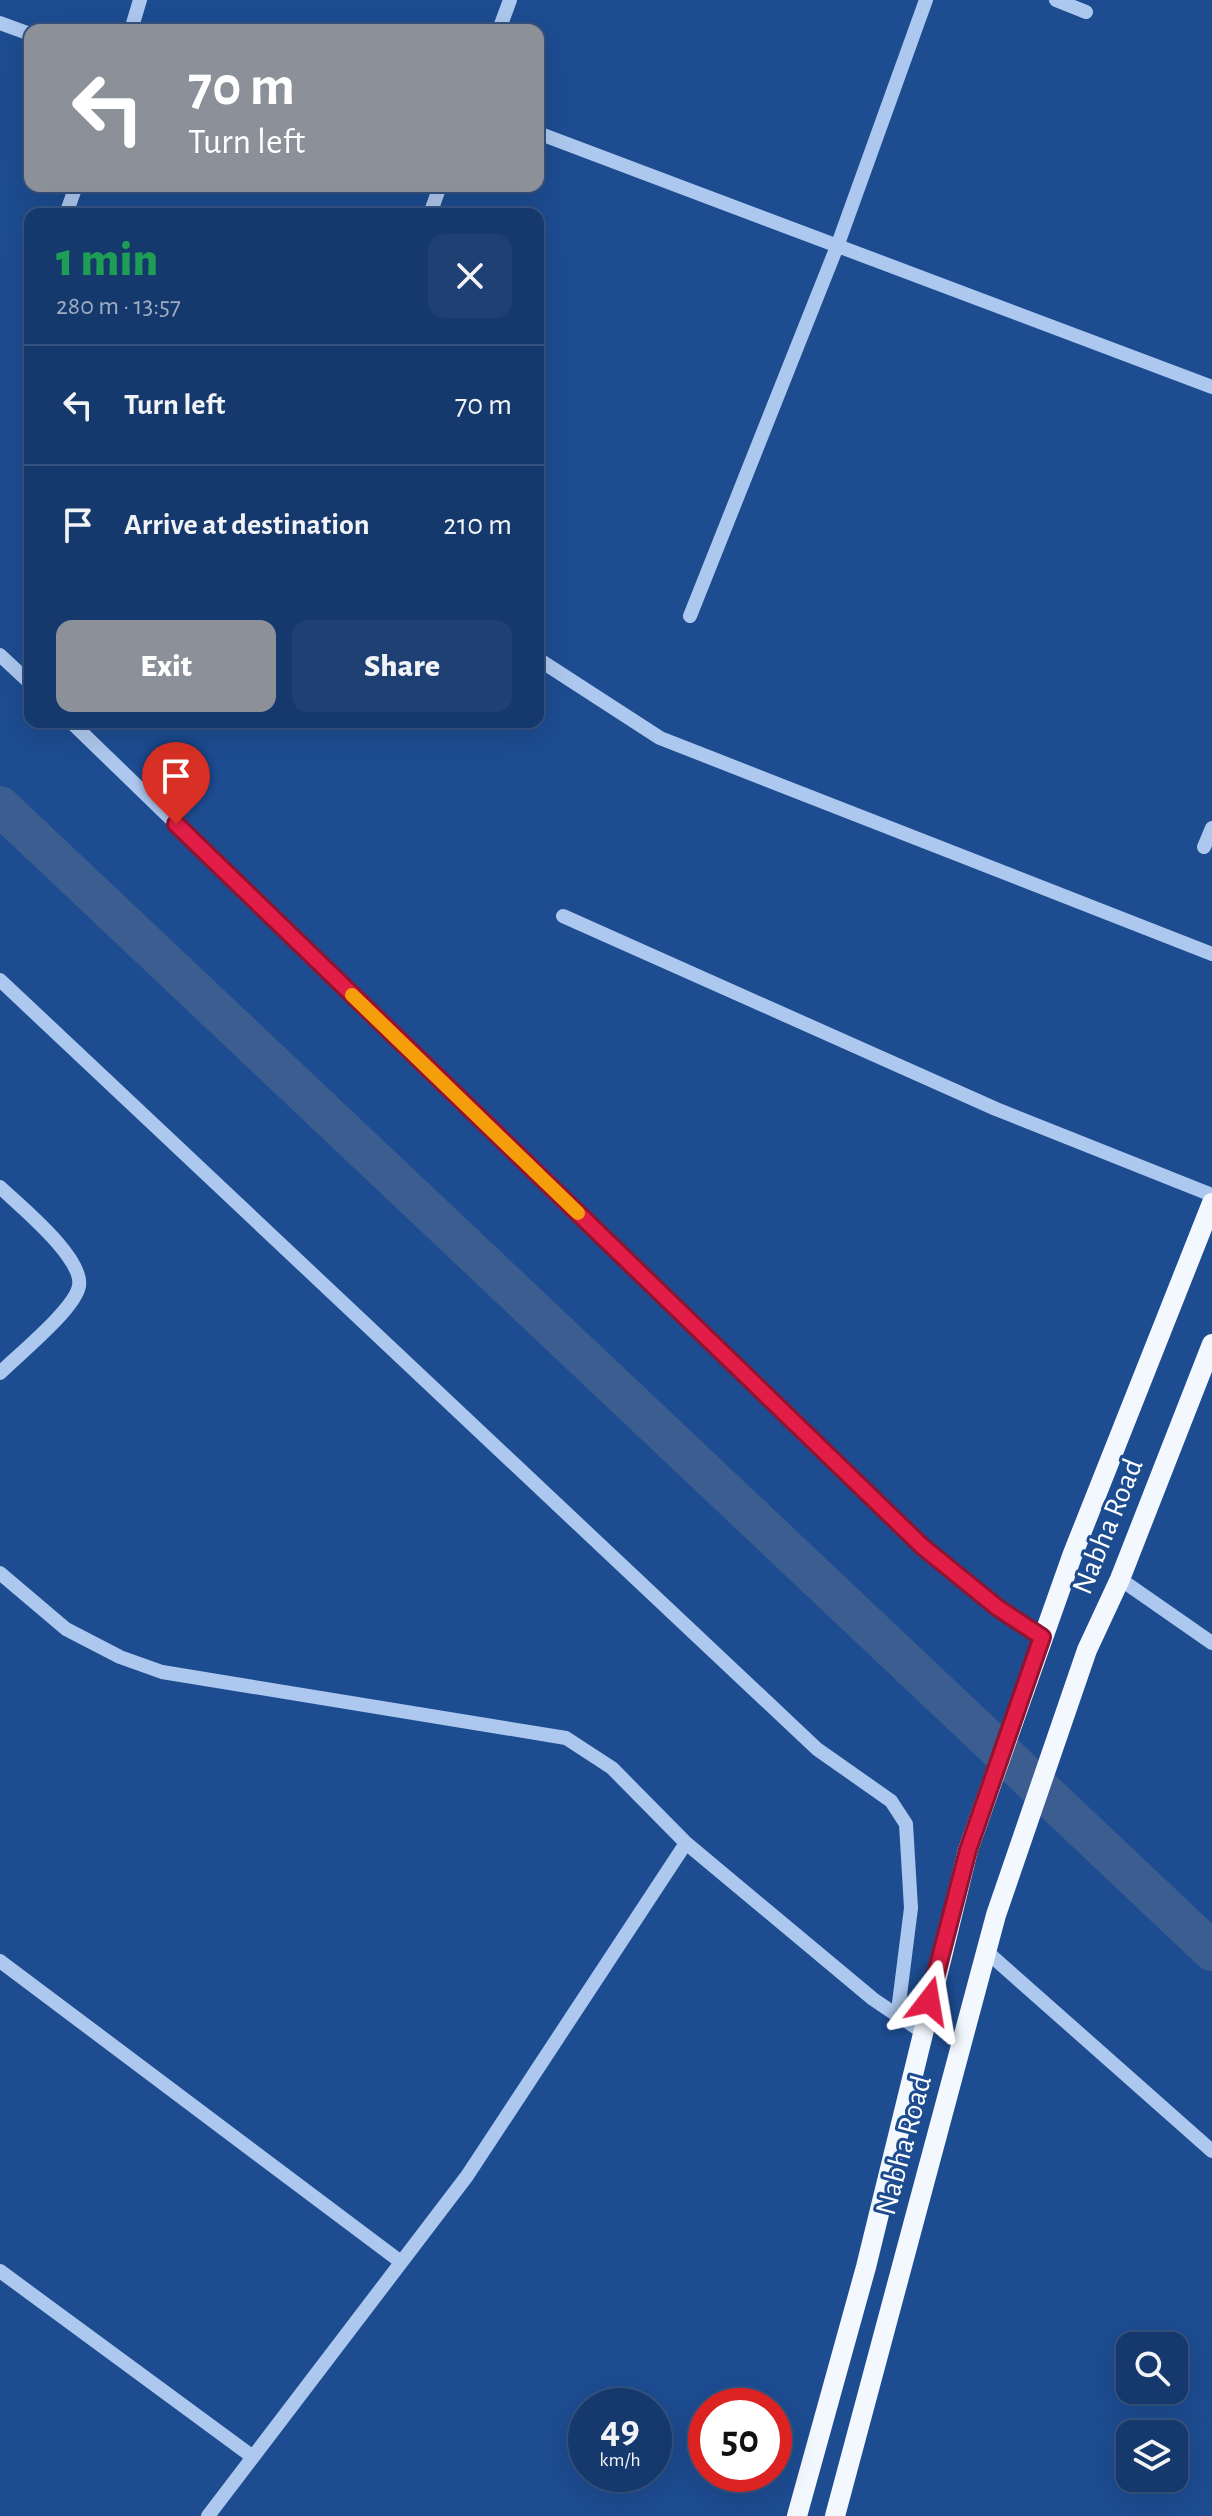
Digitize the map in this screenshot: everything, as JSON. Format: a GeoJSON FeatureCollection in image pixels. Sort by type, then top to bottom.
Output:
{"type":"FeatureCollection","features":[{"type":"Feature","properties":{"kind":"main road"},"geometry":{"type":"LineString","coordinates":[[797,2516],[866,2267],[921,2031],[968,1850],[1039,1645],[1212,1203]]}},
{"type":"Feature","properties":{"kind":"main road","name":"Nabha Road"},"geometry":{"type":"LineString","coordinates":[[835,2516],[996,1915],[1087,1650],[1120,1579],[1212,1344]]}},
{"type":"Feature","properties":{"kind":"street"},"geometry":{"type":"LineString","coordinates":[[133,24],[140,0]]}},
{"type":"Feature","properties":{"kind":"street"},"geometry":{"type":"LineString","coordinates":[[501,24],[510,0]]}},
{"type":"Feature","properties":{"kind":"street"},"geometry":{"type":"LineString","coordinates":[[690,616],[838,244],[926,0]]}},
{"type":"Feature","properties":{"kind":"street"},"geometry":{"type":"LineString","coordinates":[[1056,0],[1086,12]]}},
{"type":"Feature","properties":{"kind":"street"},"geometry":{"type":"LineString","coordinates":[[0,23],[24,32]]}},
{"type":"Feature","properties":{"kind":"street"},"geometry":{"type":"LineString","coordinates":[[544,135],[1212,387]]}},
{"type":"Feature","properties":{"kind":"street"},"geometry":{"type":"LineString","coordinates":[[0,655],[24,677]]}},
{"type":"Feature","properties":{"kind":"street"},"geometry":{"type":"LineString","coordinates":[[544,663],[660,738],[1212,954]]}},
{"type":"Feature","properties":{"kind":"street"},"geometry":{"type":"LineString","coordinates":[[77,728],[923,1547],[1039,1645]]}},
{"type":"Feature","properties":{"kind":"street"},"geometry":{"type":"LineString","coordinates":[[1204,847],[1212,828]]}},
{"type":"Feature","properties":{"kind":"street"},"geometry":{"type":"LineString","coordinates":[[563,916],[996,1109],[1212,1195]]}},
{"type":"Feature","properties":{"kind":"street"},"geometry":{"type":"LineString","coordinates":[[0,980],[817,1749],[891,1801],[906,1824],[909,1881],[908,1952],[898,1995],[898,2011],[902,2018]]}},
{"type":"Feature","properties":{"kind":"street"},"geometry":{"type":"LineString","coordinates":[[0,1187],[66,1252],[77,1270],[79,1286],[71,1302],[0,1373]]}},
{"type":"Feature","properties":{"kind":"street"},"geometry":{"type":"LineString","coordinates":[[0,1573],[66,1629],[120,1657],[162,1672],[566,1738],[612,1768],[686,1843],[873,1999],[921,2031]]}},
{"type":"Feature","properties":{"kind":"street"},"geometry":{"type":"LineString","coordinates":[[1120,1579],[1212,1643]]}},
{"type":"Feature","properties":{"kind":"street"},"geometry":{"type":"LineString","coordinates":[[208,2516],[494,2137],[686,1843]]}},
{"type":"Feature","properties":{"kind":"street"},"geometry":{"type":"LineString","coordinates":[[986,1951],[1212,2151]]}},
{"type":"Feature","properties":{"kind":"street"},"geometry":{"type":"LineString","coordinates":[[0,1961],[401,2262]]}},
{"type":"Feature","properties":{"kind":"street"},"geometry":{"type":"LineString","coordinates":[[0,2271],[253,2457]]}},
{"type":"Feature","properties":{"kind":"waterway"},"geometry":{"type":"LineString","coordinates":[[0,806],[1212,1951]]}},
{"type":"Feature","properties":{"kind":"slow traffic"},"geometry":{"type":"LineString","coordinates":[[352,995],[578,1213]]}},
{"type":"Feature","properties":{"kind":"route"},"geometry":{"type":"LineString","coordinates":[[176,824],[923,1547],[998,1608],[1042,1637],[968,1850],[929,2001]]}}]}
